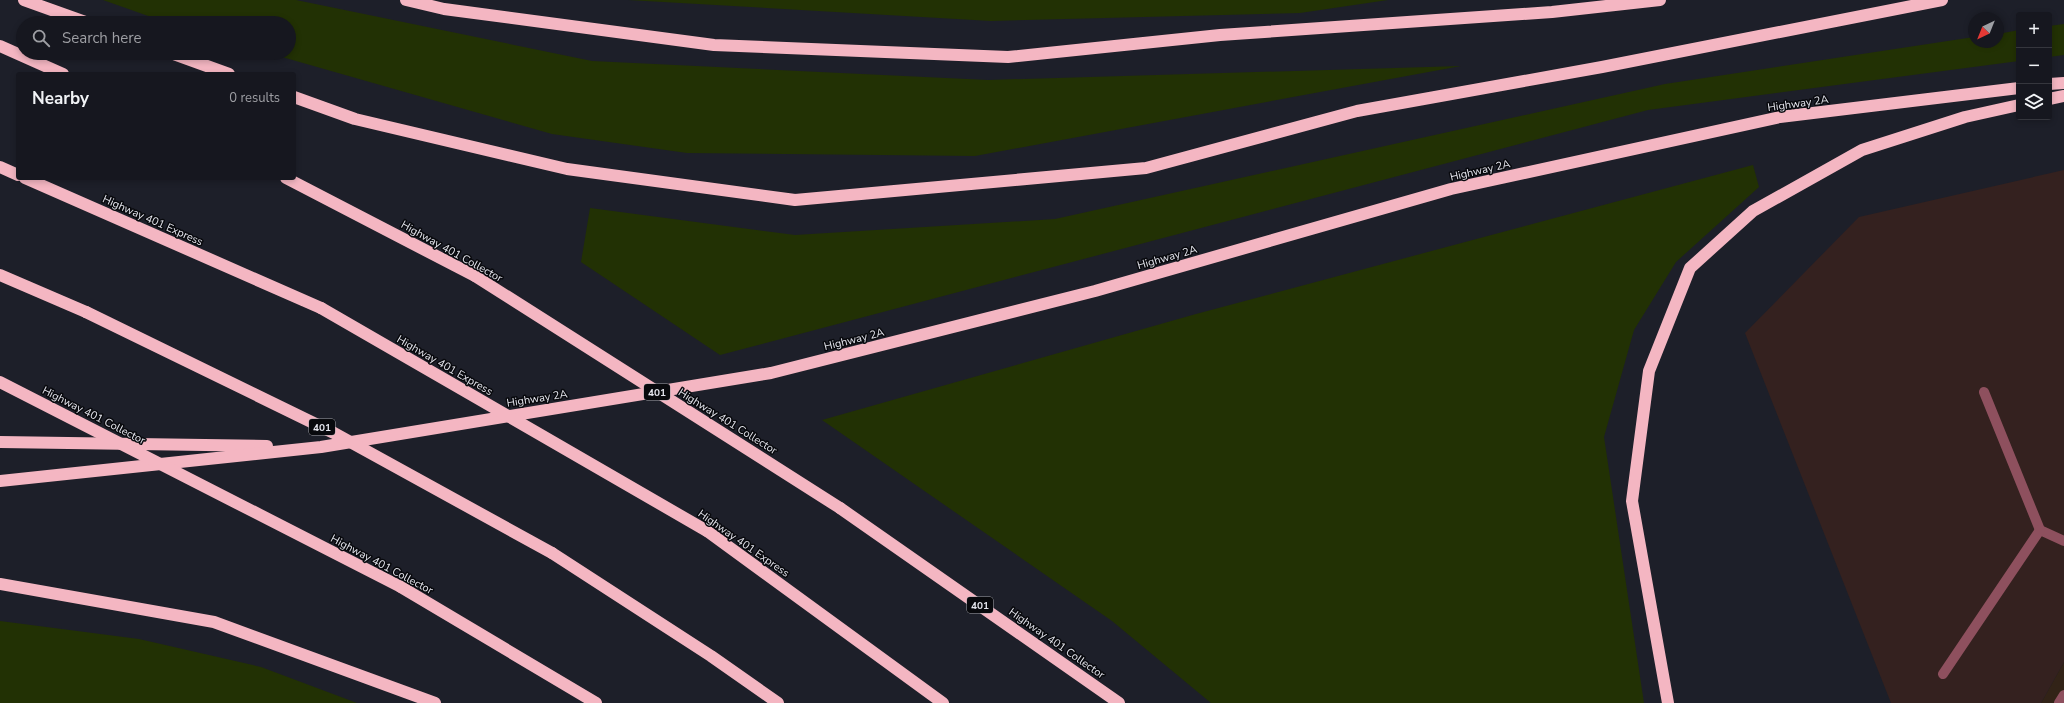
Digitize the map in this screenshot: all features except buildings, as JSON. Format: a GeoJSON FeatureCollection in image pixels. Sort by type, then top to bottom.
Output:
{"type":"FeatureCollection","features":[{"type":"Feature","properties":{"kind":"highway"},"geometry":{"type":"LineString","coordinates":[[24,0],[69,16]]}},
{"type":"Feature","properties":{"kind":"highway"},"geometry":{"type":"LineString","coordinates":[[406,0],[444,9],[714,45],[1008,57],[1220,35],[1552,12],[1660,0]]}},
{"type":"Feature","properties":{"kind":"highway"},"geometry":{"type":"LineString","coordinates":[[296,98],[355,120],[567,170],[795,200],[1146,168],[1357,111],[1602,67],[1942,0]]}},
{"type":"Feature","properties":{"kind":"highway"},"geometry":{"type":"LineString","coordinates":[[0,46],[16,53]]}},
{"type":"Feature","properties":{"kind":"highway"},"geometry":{"type":"LineString","coordinates":[[32,60],[58,72]]}},
{"type":"Feature","properties":{"kind":"highway"},"geometry":{"type":"LineString","coordinates":[[190,60],[223,72]]}},
{"type":"Feature","properties":{"kind":"highway"},"geometry":{"type":"LineString","coordinates":[[2052,84],[2064,83]]}},
{"type":"Feature","properties":{"kind":"highway","name":"Highway 2A"},"geometry":{"type":"LineString","coordinates":[[321,448],[771,373],[1095,291],[1451,189],[1780,117],[2016,88]]}},
{"type":"Feature","properties":{"kind":"highway"},"geometry":{"type":"LineString","coordinates":[[2052,98],[2064,96]]}},
{"type":"Feature","properties":{"kind":"highway"},"geometry":{"type":"LineString","coordinates":[[1668,703],[1632,501],[1649,372],[1690,268],[1753,211],[1862,150],[1965,117],[2016,106]]}},
{"type":"Feature","properties":{"kind":"highway"},"geometry":{"type":"LineString","coordinates":[[0,167],[16,174]]}},
{"type":"Feature","properties":{"kind":"highway","name":"Highway 401 Express"},"geometry":{"type":"LineString","coordinates":[[30,180],[321,308],[706,531],[943,703]]}},
{"type":"Feature","properties":{"kind":"highway","name":"Highway 401 Collector"},"geometry":{"type":"LineString","coordinates":[[290,180],[474,276],[840,508],[1119,703]]}},
{"type":"Feature","properties":{"kind":"highway","name":"401"},"geometry":{"type":"LineString","coordinates":[[0,275],[86,312],[334,433],[552,554],[711,656],[778,703]]}},
{"type":"Feature","properties":{"kind":"highway","name":"Highway 401 Collector"},"geometry":{"type":"LineString","coordinates":[[0,382],[401,587],[596,703]]}},
{"type":"Feature","properties":{"kind":"highway"},"geometry":{"type":"LineString","coordinates":[[0,442],[321,448]]}},
{"type":"Feature","properties":{"kind":"highway"},"geometry":{"type":"LineString","coordinates":[[0,481],[321,448]]}},
{"type":"Feature","properties":{"kind":"highway"},"geometry":{"type":"LineString","coordinates":[[0,584],[214,622],[435,703]]}},
{"type":"Feature","properties":{"kind":"lane"},"geometry":{"type":"LineString","coordinates":[[1984,392],[2040,530],[2064,541]]}},
{"type":"Feature","properties":{"kind":"lane"},"geometry":{"type":"LineString","coordinates":[[1943,674],[2040,530]]}},
{"type":"Feature","properties":{"kind":"lane"},"geometry":{"type":"LineString","coordinates":[[2059,703],[2064,695]]}},
{"type":"Feature","properties":{"kind":"shaded area"},"geometry":{"type":"Polygon","coordinates":[[[2064,170],[2064,662],[2041,703],[1891,703],[1745,333],[1859,217],[2064,170]]]}},
{"type":"Feature","properties":{"kind":"shaded area"},"geometry":{"type":"Polygon","coordinates":[[[2064,662],[2064,703],[2041,703],[2064,662]]]}},
{"type":"Feature","properties":{"kind":"green space"},"geometry":{"type":"Polygon","coordinates":[[[103,0],[296,0],[592,61],[988,80],[1461,66],[975,156],[687,153],[552,134],[293,60],[296,60],[296,16],[148,16],[103,0]]]}},
{"type":"Feature","properties":{"kind":"green space"},"geometry":{"type":"Polygon","coordinates":[[[628,0],[1388,0],[1300,13],[991,21],[628,0]]]}},
{"type":"Feature","properties":{"kind":"green space"},"geometry":{"type":"Polygon","coordinates":[[[2064,24],[2064,55],[2052,57],[2052,26],[2064,24]]]}},
{"type":"Feature","properties":{"kind":"green space"},"geometry":{"type":"Polygon","coordinates":[[[2016,31],[2016,61],[1648,110],[720,355],[581,262],[590,208],[795,235],[1055,219],[1665,84],[1968,38],[1968,48],[2004,48],[2004,33],[2016,31]]]}},
{"type":"Feature","properties":{"kind":"green space"},"geometry":{"type":"Polygon","coordinates":[[[1753,165],[1759,187],[1676,262],[1634,330],[1604,437],[1644,703],[1211,703],[1112,621],[822,420],[1196,314],[1753,165]]]}},
{"type":"Feature","properties":{"kind":"green space"},"geometry":{"type":"Polygon","coordinates":[[[0,621],[139,639],[261,667],[357,703],[0,703],[0,621]]]}}]}
